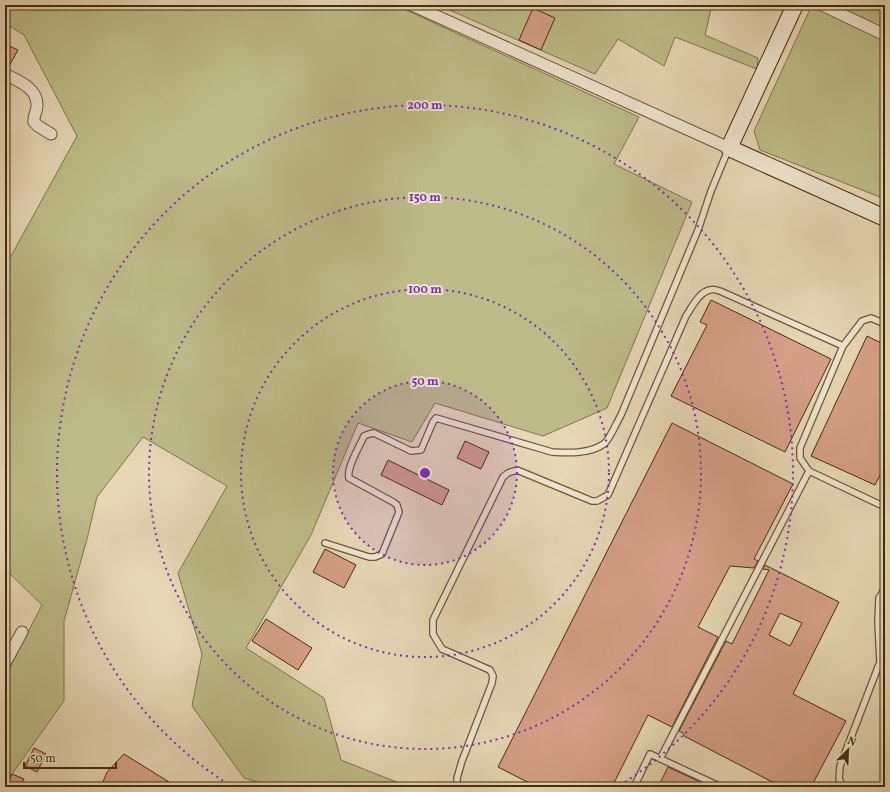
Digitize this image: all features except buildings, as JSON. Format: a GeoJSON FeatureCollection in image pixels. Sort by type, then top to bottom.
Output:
{"type":"FeatureCollection","features":[{"type":"Feature","properties":{"kind":"street"},"geometry":{"type":"LineString","coordinates":[[412,5],[885,218]]}},
{"type":"Feature","properties":{"kind":"street"},"geometry":{"type":"LineString","coordinates":[[729,148],[795,5]]}},
{"type":"Feature","properties":{"kind":"street"},"geometry":{"type":"LineString","coordinates":[[822,5],[885,35]]}},
{"type":"Feature","properties":{"kind":"street"},"geometry":{"type":"LineString","coordinates":[[5,74],[27,86],[32,91],[37,106],[34,122],[51,134]]}},
{"type":"Feature","properties":{"kind":"street"},"geometry":{"type":"LineString","coordinates":[[5,663],[22,632]]}},
{"type":"Feature","properties":{"kind":"lane"},"geometry":{"type":"LineString","coordinates":[[325,543],[369,558],[375,557],[382,554],[399,512],[397,505],[393,502],[349,478],[348,474],[350,468],[364,436],[369,434],[374,433],[411,451],[421,450],[436,418],[552,452],[568,453],[591,450],[605,442],[621,415],[698,230],[711,191],[729,148]]}},
{"type":"Feature","properties":{"kind":"lane"},"geometry":{"type":"LineString","coordinates":[[457,787],[457,778],[462,761],[492,683],[493,676],[490,670],[442,649],[433,634],[433,620],[503,477],[508,473],[517,470],[592,501],[597,501],[608,495],[686,316],[703,293],[711,290],[720,291],[844,346]]}},
{"type":"Feature","properties":{"kind":"lane"},"geometry":{"type":"LineString","coordinates":[[885,324],[871,318],[862,320],[844,346],[800,448],[800,458],[809,471],[885,507]]}},
{"type":"Feature","properties":{"kind":"lane"},"geometry":{"type":"LineString","coordinates":[[660,759],[809,471]]}},
{"type":"Feature","properties":{"kind":"lane"},"geometry":{"type":"LineString","coordinates":[[844,787],[839,779],[840,766],[880,662],[878,622],[879,598],[885,588]]}},
{"type":"Feature","properties":{"kind":"lane"},"geometry":{"type":"LineString","coordinates":[[634,787],[650,754],[721,787]]}},
{"type":"Feature","properties":{"kind":"shaded area"},"geometry":{"type":"Polygon","coordinates":[[[5,5],[395,5],[639,117],[614,164],[692,202],[607,408],[543,436],[435,403],[412,442],[358,423],[311,535],[246,648],[324,698],[341,760],[409,787],[274,787],[244,778],[192,706],[202,654],[178,573],[227,486],[143,437],[97,497],[64,621],[64,701],[5,784],[5,677],[42,605],[5,569],[5,267],[77,136],[24,35],[5,23],[5,5]]]}},
{"type":"Feature","properties":{"kind":"shaded area"},"geometry":{"type":"Polygon","coordinates":[[[438,5],[712,5],[705,35],[758,58],[757,69],[675,37],[664,66],[618,39],[595,74],[438,5]]]}},
{"type":"Feature","properties":{"kind":"shaded area"},"geometry":{"type":"Polygon","coordinates":[[[812,5],[885,5],[885,199],[760,150],[754,131],[812,5]]]}}]}
